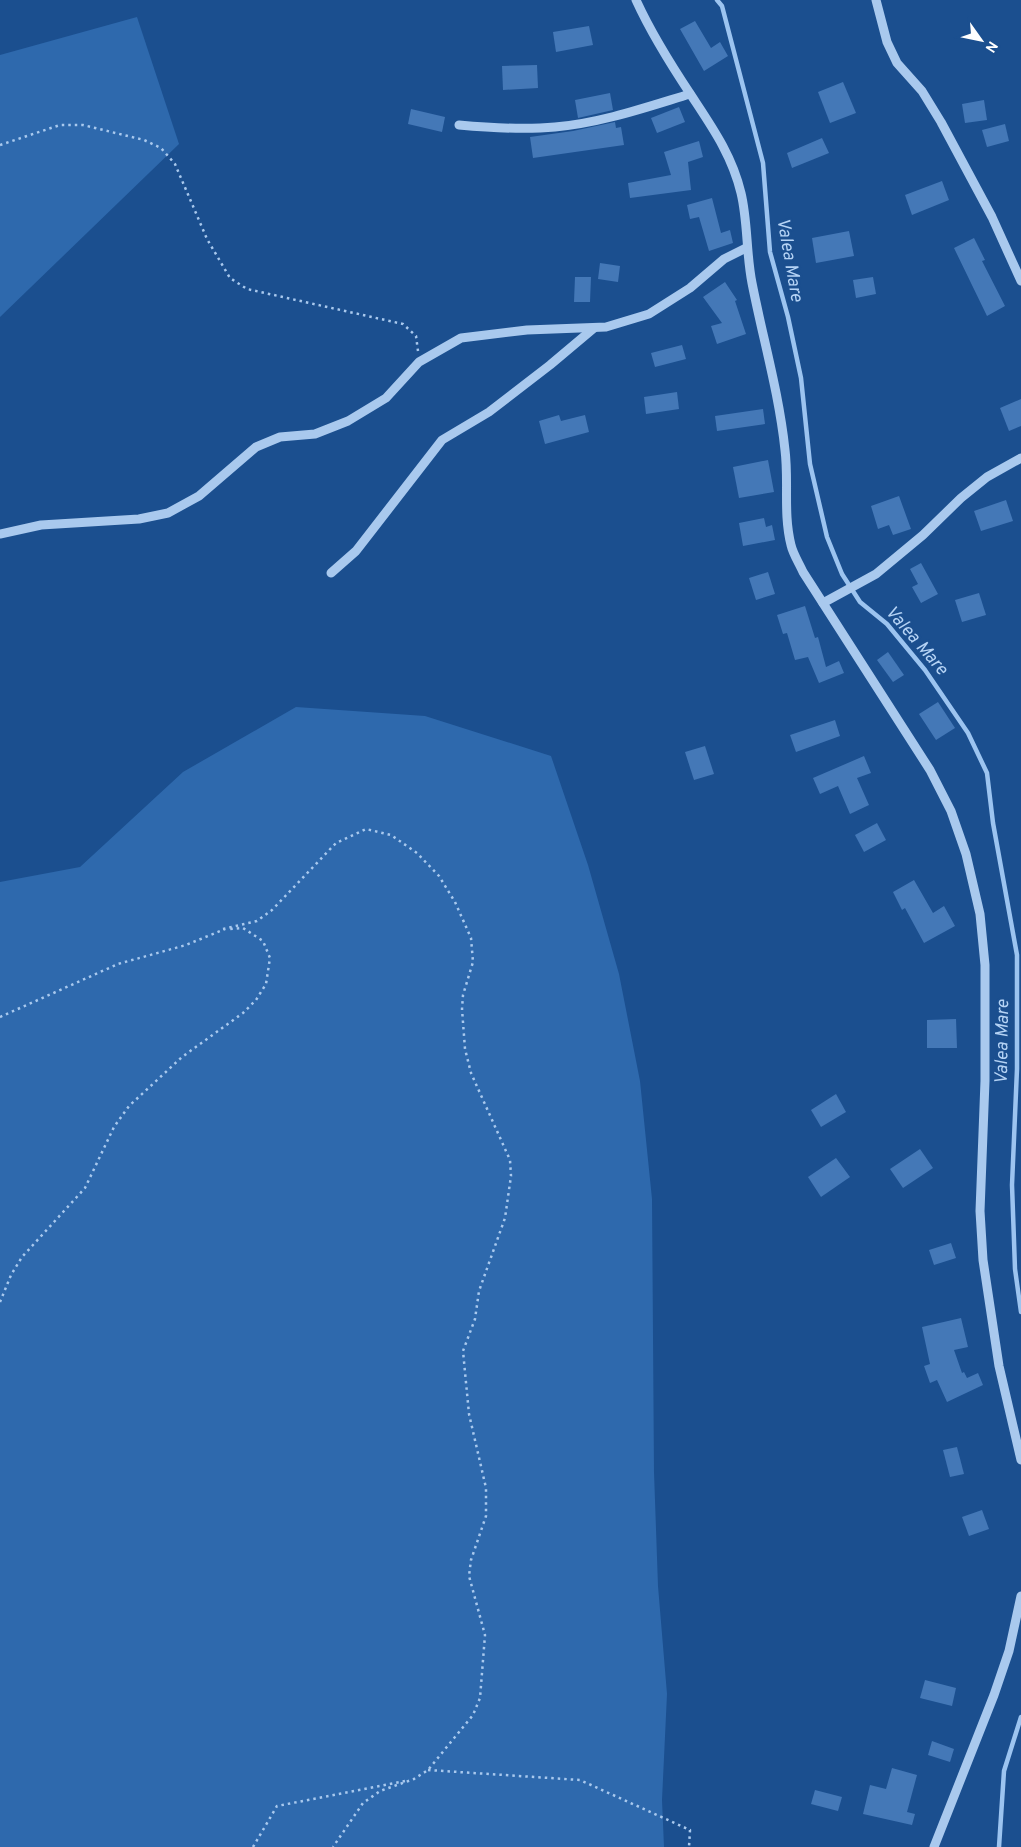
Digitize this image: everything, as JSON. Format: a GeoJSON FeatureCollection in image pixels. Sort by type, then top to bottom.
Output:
{"type":"FeatureCollection","features":[{"type":"Feature","properties":{"kind":"street"},"geometry":{"type":"LineString","coordinates":[[636,0],[661,47],[718,134],[733,164],[746,223],[746,248],[752,282],[778,403],[786,452],[786,518],[791,546],[803,572],[930,770],[951,811],[966,854],[980,914],[985,965],[985,1081],[980,1211],[983,1260],[999,1366],[1021,1460]]}},
{"type":"Feature","properties":{"kind":"street"},"geometry":{"type":"LineString","coordinates":[[876,0],[887,42],[897,63],[922,91],[941,122],[992,217],[1021,281]]}},
{"type":"Feature","properties":{"kind":"street"},"geometry":{"type":"LineString","coordinates":[[459,126],[505,130],[557,127],[604,118],[690,94]]}},
{"type":"Feature","properties":{"kind":"street"},"geometry":{"type":"LineString","coordinates":[[0,534],[41,525],[138,519],[168,513],[199,496],[256,447],[280,437],[315,434],[348,421],[386,398],[419,362],[461,338],[527,330],[606,327],[649,314],[690,288],[724,259],[746,248]]}},
{"type":"Feature","properties":{"kind":"street"},"geometry":{"type":"LineString","coordinates":[[331,573],[356,551],[442,440],[489,412],[550,366],[594,328]]}},
{"type":"Feature","properties":{"kind":"street"},"geometry":{"type":"LineString","coordinates":[[823,603],[876,574],[923,535],[987,477],[1021,458]]}},
{"type":"Feature","properties":{"kind":"street"},"geometry":{"type":"LineString","coordinates":[[934,1847],[994,1695],[1009,1651],[1021,1596]]}},
{"type":"Feature","properties":{"kind":"path"},"geometry":{"type":"LineString","coordinates":[[0,145],[60,126],[83,125],[144,140],[160,148],[174,164],[207,239],[230,278],[247,289],[403,324],[416,336],[419,362]]}},
{"type":"Feature","properties":{"kind":"path"},"geometry":{"type":"LineString","coordinates":[[0,1017],[118,964],[186,945],[223,929],[257,921],[272,910],[336,843],[366,828],[391,835],[417,854],[428,865],[438,876],[455,902],[472,938],[473,962],[463,995],[462,1009],[465,1049],[470,1073],[510,1160],[511,1176],[505,1218],[479,1291],[475,1319],[463,1351],[469,1414],[486,1488],[486,1516],[471,1560],[469,1576],[485,1635],[480,1698],[473,1715],[428,1770],[414,1779],[380,1791],[363,1803],[333,1847]]}},
{"type":"Feature","properties":{"kind":"path"},"geometry":{"type":"LineString","coordinates":[[0,1302],[10,1275],[22,1257],[85,1188],[114,1127],[129,1106],[182,1057],[243,1013],[256,1000],[266,984],[270,958],[263,941],[243,928],[223,929]]}},
{"type":"Feature","properties":{"kind":"path"},"geometry":{"type":"LineString","coordinates":[[428,1770],[580,1780],[690,1830],[689,1847]]}},
{"type":"Feature","properties":{"kind":"path"},"geometry":{"type":"LineString","coordinates":[[253,1847],[277,1806],[414,1779]]}},
{"type":"Feature","properties":{"kind":"shaded area"},"geometry":{"type":"Polygon","coordinates":[[[137,17],[179,144],[0,317],[0,55],[137,17]]]}},
{"type":"Feature","properties":{"kind":"shaded area"},"geometry":{"type":"Polygon","coordinates":[[[296,707],[425,716],[551,756],[588,865],[619,974],[640,1081],[652,1199],[654,1472],[658,1586],[667,1694],[662,1800],[664,1847],[0,1847],[0,882],[80,867],[183,772],[296,707]]]}},
{"type":"Feature","properties":{"kind":"building"},"geometry":{"type":"Polygon","coordinates":[[[695,21],[711,48],[720,42],[728,56],[704,71],[680,29],[695,21]]]}},
{"type":"Feature","properties":{"kind":"building"},"geometry":{"type":"Polygon","coordinates":[[[589,26],[593,45],[556,52],[553,32],[589,26]]]}},
{"type":"Feature","properties":{"kind":"building"},"geometry":{"type":"Polygon","coordinates":[[[537,65],[538,88],[503,90],[502,66],[537,65]]]}},
{"type":"Feature","properties":{"kind":"building"},"geometry":{"type":"Polygon","coordinates":[[[843,82],[856,113],[830,123],[818,92],[843,82]]]}},
{"type":"Feature","properties":{"kind":"building"},"geometry":{"type":"Polygon","coordinates":[[[610,93],[613,110],[578,118],[575,100],[610,93]]]}},
{"type":"Feature","properties":{"kind":"building"},"geometry":{"type":"Polygon","coordinates":[[[984,100],[987,120],[965,123],[962,104],[984,100]]]}},
{"type":"Feature","properties":{"kind":"building"},"geometry":{"type":"Polygon","coordinates":[[[679,107],[685,122],[657,133],[651,118],[679,107]]]}},
{"type":"Feature","properties":{"kind":"building"},"geometry":{"type":"Polygon","coordinates":[[[411,109],[445,117],[442,132],[408,124],[411,109]]]}},
{"type":"Feature","properties":{"kind":"building"},"geometry":{"type":"Polygon","coordinates":[[[615,122],[616,128],[621,127],[624,145],[533,158],[530,137],[573,131],[615,122]]]}},
{"type":"Feature","properties":{"kind":"building"},"geometry":{"type":"Polygon","coordinates":[[[1005,124],[1009,141],[987,147],[982,130],[1005,124]]]}},
{"type":"Feature","properties":{"kind":"building"},"geometry":{"type":"Polygon","coordinates":[[[822,138],[829,153],[792,168],[787,153],[822,138]]]}},
{"type":"Feature","properties":{"kind":"building"},"geometry":{"type":"Polygon","coordinates":[[[699,141],[703,157],[688,162],[691,190],[630,198],[628,183],[671,175],[664,152],[699,141]]]}},
{"type":"Feature","properties":{"kind":"building"},"geometry":{"type":"Polygon","coordinates":[[[942,181],[949,200],[912,215],[905,195],[942,181]]]}},
{"type":"Feature","properties":{"kind":"building"},"geometry":{"type":"Polygon","coordinates":[[[712,198],[721,233],[730,230],[733,243],[709,251],[699,217],[690,219],[687,205],[712,198]]]}},
{"type":"Feature","properties":{"kind":"building"},"geometry":{"type":"Polygon","coordinates":[[[849,231],[854,256],[816,263],[812,238],[849,231]]]}},
{"type":"Feature","properties":{"kind":"building"},"geometry":{"type":"Polygon","coordinates":[[[974,238],[985,260],[982,261],[1005,306],[987,316],[954,248],[974,238]]]}},
{"type":"Feature","properties":{"kind":"building"},"geometry":{"type":"Polygon","coordinates":[[[600,263],[620,266],[618,282],[598,279],[600,263]]]}},
{"type":"Feature","properties":{"kind":"building"},"geometry":{"type":"Polygon","coordinates":[[[575,277],[591,277],[590,302],[574,302],[575,277]]]}},
{"type":"Feature","properties":{"kind":"building"},"geometry":{"type":"Polygon","coordinates":[[[873,277],[876,294],[856,298],[853,280],[873,277]]]}},
{"type":"Feature","properties":{"kind":"building"},"geometry":{"type":"Polygon","coordinates":[[[725,282],[737,300],[735,301],[746,334],[717,344],[711,326],[722,323],[703,297],[725,282]]]}},
{"type":"Feature","properties":{"kind":"building"},"geometry":{"type":"Polygon","coordinates":[[[682,345],[686,359],[655,367],[651,353],[682,345]]]}},
{"type":"Feature","properties":{"kind":"building"},"geometry":{"type":"Polygon","coordinates":[[[677,392],[679,409],[646,414],[644,397],[677,392]]]}},
{"type":"Feature","properties":{"kind":"building"},"geometry":{"type":"Polygon","coordinates":[[[1021,399],[1021,426],[1009,431],[1000,408],[1021,399]]]}},
{"type":"Feature","properties":{"kind":"building"},"geometry":{"type":"Polygon","coordinates":[[[763,409],[765,424],[717,431],[715,416],[763,409]]]}},
{"type":"Feature","properties":{"kind":"building"},"geometry":{"type":"Polygon","coordinates":[[[559,415],[561,421],[585,415],[589,432],[545,444],[539,421],[559,415]]]}},
{"type":"Feature","properties":{"kind":"building"},"geometry":{"type":"Polygon","coordinates":[[[768,460],[774,492],[739,498],[733,467],[768,460]]]}},
{"type":"Feature","properties":{"kind":"building"},"geometry":{"type":"Polygon","coordinates":[[[899,496],[911,529],[893,535],[889,525],[878,529],[871,506],[899,496]]]}},
{"type":"Feature","properties":{"kind":"building"},"geometry":{"type":"Polygon","coordinates":[[[1006,500],[1013,521],[981,531],[974,511],[1006,500]]]}},
{"type":"Feature","properties":{"kind":"building"},"geometry":{"type":"Polygon","coordinates":[[[764,518],[766,527],[772,525],[775,540],[743,546],[739,523],[764,518]]]}},
{"type":"Feature","properties":{"kind":"building"},"geometry":{"type":"Polygon","coordinates":[[[921,563],[938,594],[921,603],[912,587],[918,584],[910,569],[921,563]]]}},
{"type":"Feature","properties":{"kind":"building"},"geometry":{"type":"Polygon","coordinates":[[[768,572],[775,594],[756,600],[749,578],[768,572]]]}},
{"type":"Feature","properties":{"kind":"building"},"geometry":{"type":"Polygon","coordinates":[[[979,593],[986,615],[962,622],[955,600],[979,593]]]}},
{"type":"Feature","properties":{"kind":"building"},"geometry":{"type":"Polygon","coordinates":[[[805,606],[815,638],[818,637],[826,667],[839,661],[844,673],[819,683],[808,657],[795,660],[787,633],[783,634],[777,615],[805,606]]]}},
{"type":"Feature","properties":{"kind":"building"},"geometry":{"type":"Polygon","coordinates":[[[888,652],[904,675],[893,682],[877,660],[888,652]]]}},
{"type":"Feature","properties":{"kind":"building"},"geometry":{"type":"Polygon","coordinates":[[[938,702],[955,728],[936,740],[919,714],[938,702]]]}},
{"type":"Feature","properties":{"kind":"building"},"geometry":{"type":"Polygon","coordinates":[[[835,720],[840,736],[796,752],[790,735],[835,720]]]}},
{"type":"Feature","properties":{"kind":"building"},"geometry":{"type":"Polygon","coordinates":[[[705,746],[714,774],[694,780],[685,752],[705,746]]]}},
{"type":"Feature","properties":{"kind":"building"},"geometry":{"type":"Polygon","coordinates":[[[864,756],[871,773],[857,778],[869,805],[850,814],[838,786],[820,794],[813,778],[864,756]]]}},
{"type":"Feature","properties":{"kind":"building"},"geometry":{"type":"Polygon","coordinates":[[[877,823],[886,840],[864,852],[855,835],[877,823]]]}},
{"type":"Feature","properties":{"kind":"building"},"geometry":{"type":"Polygon","coordinates":[[[914,880],[933,913],[944,906],[955,926],[924,943],[905,908],[902,910],[893,892],[914,880]]]}},
{"type":"Feature","properties":{"kind":"building"},"geometry":{"type":"Polygon","coordinates":[[[956,1019],[957,1048],[927,1048],[927,1020],[956,1019]]]}},
{"type":"Feature","properties":{"kind":"building"},"geometry":{"type":"Polygon","coordinates":[[[836,1094],[846,1112],[821,1127],[811,1110],[836,1094]]]}},
{"type":"Feature","properties":{"kind":"building"},"geometry":{"type":"Polygon","coordinates":[[[920,1149],[933,1168],[903,1188],[890,1169],[920,1149]]]}},
{"type":"Feature","properties":{"kind":"building"},"geometry":{"type":"Polygon","coordinates":[[[836,1158],[850,1177],[821,1197],[808,1177],[836,1158]]]}},
{"type":"Feature","properties":{"kind":"building"},"geometry":{"type":"Polygon","coordinates":[[[951,1243],[956,1258],[934,1265],[929,1250],[951,1243]]]}},
{"type":"Feature","properties":{"kind":"building"},"geometry":{"type":"Polygon","coordinates":[[[961,1318],[968,1347],[954,1350],[962,1373],[964,1372],[967,1378],[978,1373],[983,1385],[947,1402],[937,1380],[930,1383],[924,1366],[930,1364],[922,1327],[961,1318]]]}},
{"type":"Feature","properties":{"kind":"building"},"geometry":{"type":"Polygon","coordinates":[[[957,1447],[964,1474],[950,1477],[943,1450],[957,1447]]]}},
{"type":"Feature","properties":{"kind":"building"},"geometry":{"type":"Polygon","coordinates":[[[982,1510],[989,1529],[969,1536],[962,1517],[982,1510]]]}},
{"type":"Feature","properties":{"kind":"building"},"geometry":{"type":"Polygon","coordinates":[[[925,1680],[956,1688],[952,1706],[920,1698],[925,1680]]]}},
{"type":"Feature","properties":{"kind":"building"},"geometry":{"type":"Polygon","coordinates":[[[932,1741],[954,1749],[950,1762],[928,1755],[932,1741]]]}},
{"type":"Feature","properties":{"kind":"building"},"geometry":{"type":"Polygon","coordinates":[[[892,1768],[917,1775],[907,1812],[915,1814],[912,1825],[863,1814],[870,1785],[886,1789],[892,1768]]]}},
{"type":"Feature","properties":{"kind":"building"},"geometry":{"type":"Polygon","coordinates":[[[815,1790],[842,1797],[838,1811],[811,1804],[815,1790]]]}},
{"type":"Feature","properties":{"kind":"waterway","name":"Valea Mare"},"geometry":{"type":"LineString","coordinates":[[717,0],[722,6],[763,163],[770,252],[788,317],[801,378],[810,464],[827,537],[842,574],[860,602],[887,624],[925,670],[968,733],[987,773],[993,823],[1017,955],[1017,1069],[1012,1185],[1015,1269],[1021,1312]]}},
{"type":"Feature","properties":{"kind":"waterway","name":"Valea Mare"},"geometry":{"type":"LineString","coordinates":[[999,1847],[1004,1771],[1021,1717]]}}]}
